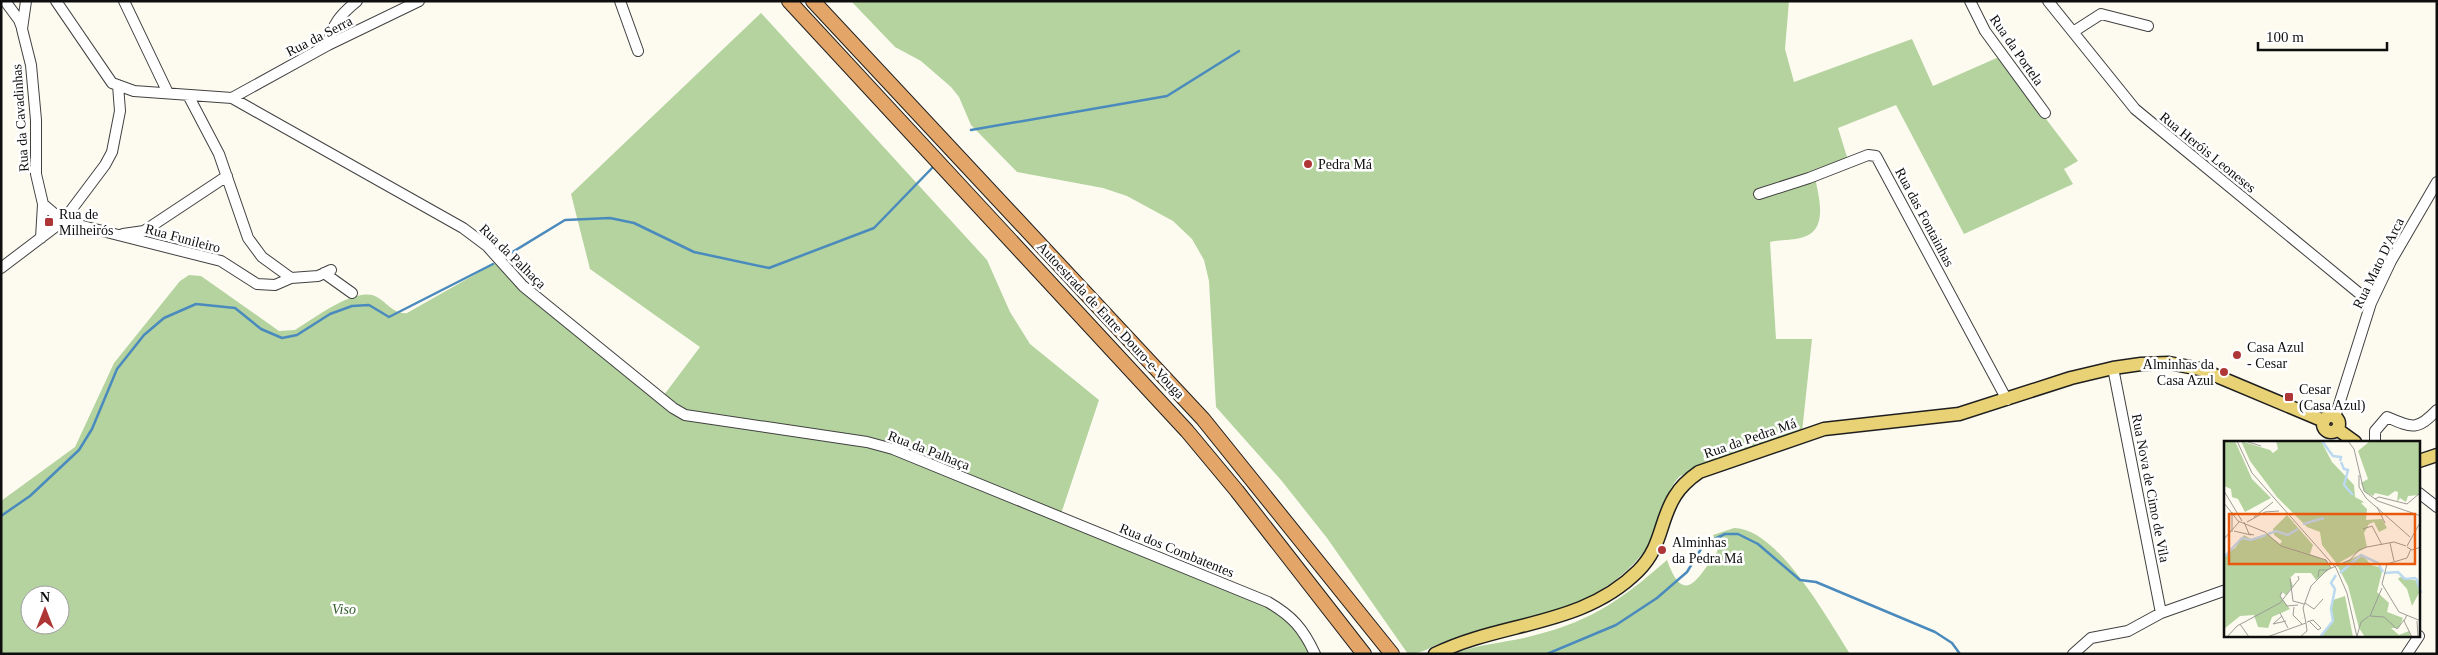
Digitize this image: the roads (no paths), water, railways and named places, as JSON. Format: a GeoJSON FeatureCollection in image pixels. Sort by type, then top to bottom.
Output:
{"type":"FeatureCollection","features":[{"type":"Feature","properties":{"kind":"highway","name":"Autoestrada de Entre Douro-e-Vouga"},"geometry":{"type":"LineString","coordinates":[[790,1],[1187,432],[1237,490],[1364,653]]}},
{"type":"Feature","properties":{"kind":"highway","name":"Autoestrada de Entre Douro-e-Vouga"},"geometry":{"type":"LineString","coordinates":[[813,1],[1203,419],[1388,648]]}},
{"type":"Feature","properties":{"kind":"main road","name":"Rua da Pedra Má"},"geometry":{"type":"LineString","coordinates":[[1435,654],[1462,643],[1575,612],[1618,588],[1638,571],[1653,552],[1674,498],[1685,483],[1699,472],[1824,429],[1941,417],[1974,410],[2071,378],[2113,368],[2169,363],[2200,368],[2332,422],[2354,441]]}},
{"type":"Feature","properties":{"kind":"main road"},"geometry":{"type":"LineString","coordinates":[[2420,461],[2437,455]]}},
{"type":"Feature","properties":{"kind":"street"},"geometry":{"type":"LineString","coordinates":[[5,1],[19,20],[22,29]]}},
{"type":"Feature","properties":{"kind":"street","name":"Rua da Cavadinhas"},"geometry":{"type":"LineString","coordinates":[[26,1],[22,29],[31,65],[36,120],[36,174],[44,204],[40,238]]}},
{"type":"Feature","properties":{"kind":"street","name":"Rua da Palhaça"},"geometry":{"type":"LineString","coordinates":[[56,1],[108,80],[118,86],[134,91],[232,98],[476,236],[523,286],[673,408],[685,415],[866,442],[893,449],[1009,497]]}},
{"type":"Feature","properties":{"kind":"street"},"geometry":{"type":"LineString","coordinates":[[124,1],[168,93]]}},
{"type":"Feature","properties":{"kind":"street"},"geometry":{"type":"LineString","coordinates":[[328,45],[331,29],[342,14],[357,1]]}},
{"type":"Feature","properties":{"kind":"street"},"geometry":{"type":"LineString","coordinates":[[396,1],[401,12]]}},
{"type":"Feature","properties":{"kind":"street","name":"Rua da Serra"},"geometry":{"type":"LineString","coordinates":[[232,98],[328,45],[401,12],[419,1]]}},
{"type":"Feature","properties":{"kind":"street"},"geometry":{"type":"LineString","coordinates":[[620,1],[638,51]]}},
{"type":"Feature","properties":{"kind":"street","name":"Rua da Portela"},"geometry":{"type":"LineString","coordinates":[[1970,1],[1985,31],[2044,113]]}},
{"type":"Feature","properties":{"kind":"street","name":"Rua Heróis Leoneses"},"geometry":{"type":"LineString","coordinates":[[2048,1],[2135,108],[2154,126],[2371,303]]}},
{"type":"Feature","properties":{"kind":"street"},"geometry":{"type":"LineString","coordinates":[[2073,32],[2101,14],[2148,26]]}},
{"type":"Feature","properties":{"kind":"street"},"geometry":{"type":"LineString","coordinates":[[1,268],[63,221],[105,165],[112,152],[120,111],[118,86]]}},
{"type":"Feature","properties":{"kind":"street"},"geometry":{"type":"LineString","coordinates":[[120,111],[134,91]]}},
{"type":"Feature","properties":{"kind":"street"},"geometry":{"type":"LineString","coordinates":[[188,95],[219,154],[248,238],[262,257],[290,278]]}},
{"type":"Feature","properties":{"kind":"street","name":"Rua das Fontainhas"},"geometry":{"type":"LineString","coordinates":[[1760,194],[1809,178],[1868,155],[1876,156],[2007,400]]}},
{"type":"Feature","properties":{"kind":"street"},"geometry":{"type":"LineString","coordinates":[[120,235],[144,230],[228,176]]}},
{"type":"Feature","properties":{"kind":"street","name":"Rua Mato D'Arca"},"geometry":{"type":"LineString","coordinates":[[2332,422],[2371,303],[2392,261],[2437,182]]}},
{"type":"Feature","properties":{"kind":"street"},"geometry":{"type":"LineString","coordinates":[[44,204],[63,221]]}},
{"type":"Feature","properties":{"kind":"street","name":"Rua Funileiro"},"geometry":{"type":"LineString","coordinates":[[63,221],[221,261],[241,276],[257,284],[275,285],[290,278],[318,276],[328,272],[352,293]]}},
{"type":"Feature","properties":{"kind":"street","name":"Rua Nova de Cimo de Vila"},"geometry":{"type":"LineString","coordinates":[[2113,368],[2161,613]]}},
{"type":"Feature","properties":{"kind":"street"},"geometry":{"type":"LineString","coordinates":[[2375,441],[2375,431],[2387,417],[2406,425],[2416,426],[2425,423],[2437,410]]}},
{"type":"Feature","properties":{"kind":"street"},"geometry":{"type":"LineString","coordinates":[[2420,494],[2437,507]]}},
{"type":"Feature","properties":{"kind":"street","name":"Rua dos Combatentes"},"geometry":{"type":"LineString","coordinates":[[1009,497],[1268,602],[1289,615],[1307,636],[1316,654]]}},
{"type":"Feature","properties":{"kind":"street"},"geometry":{"type":"LineString","coordinates":[[2072,654],[2091,638],[2128,631],[2161,613],[2224,591]]}},
{"type":"Feature","properties":{"kind":"street"},"geometry":{"type":"LineString","coordinates":[[2407,654],[2417,638]]}},
{"type":"Feature","properties":{"kind":"waterway"},"geometry":{"type":"LineString","coordinates":[[971,130],[1167,96],[1239,51]]}},
{"type":"Feature","properties":{"kind":"waterway"},"geometry":{"type":"LineString","coordinates":[[506,256],[565,220],[610,218],[634,223],[694,252],[769,268],[874,228],[934,166]]}},
{"type":"Feature","properties":{"kind":"waterway"},"geometry":{"type":"LineString","coordinates":[[1,516],[30,496],[79,450],[92,429],[117,369],[144,335],[164,318],[196,304],[235,308],[261,329],[282,338],[297,335],[330,314],[352,306],[369,305],[389,317],[493,264]]}},
{"type":"Feature","properties":{"kind":"waterway"},"geometry":{"type":"LineString","coordinates":[[1547,654],[1616,625],[1657,598],[1687,572],[1704,544],[1725,534],[1738,534],[1758,544],[1800,580],[1816,582],[1935,632],[1952,643],[1960,654]]}},
{"type":"Feature","properties":{"kind":"place","name":"Pedra Má"},"geometry":{"type":"Point","coordinates":[1308,164]}},
{"type":"Feature","properties":{"kind":"place","name":"Rua de Milheirós"},"geometry":{"type":"Point","coordinates":[49,222]}},
{"type":"Feature","properties":{"kind":"place","name":"Casa Azul - Cesar"},"geometry":{"type":"Point","coordinates":[2237,355]}},
{"type":"Feature","properties":{"kind":"place","name":"Alminhas da Casa Azul"},"geometry":{"type":"Point","coordinates":[2224,372]}},
{"type":"Feature","properties":{"kind":"place","name":"Cesar (Casa Azul)"},"geometry":{"type":"Point","coordinates":[2289,397]}},
{"type":"Feature","properties":{"kind":"place","name":"Alminhas da Pedra Má"},"geometry":{"type":"Point","coordinates":[1662,550]}},
{"type":"Feature","properties":{"kind":"park label","name":"Viso"},"geometry":{"type":"Point","coordinates":[344,609]}}]}
